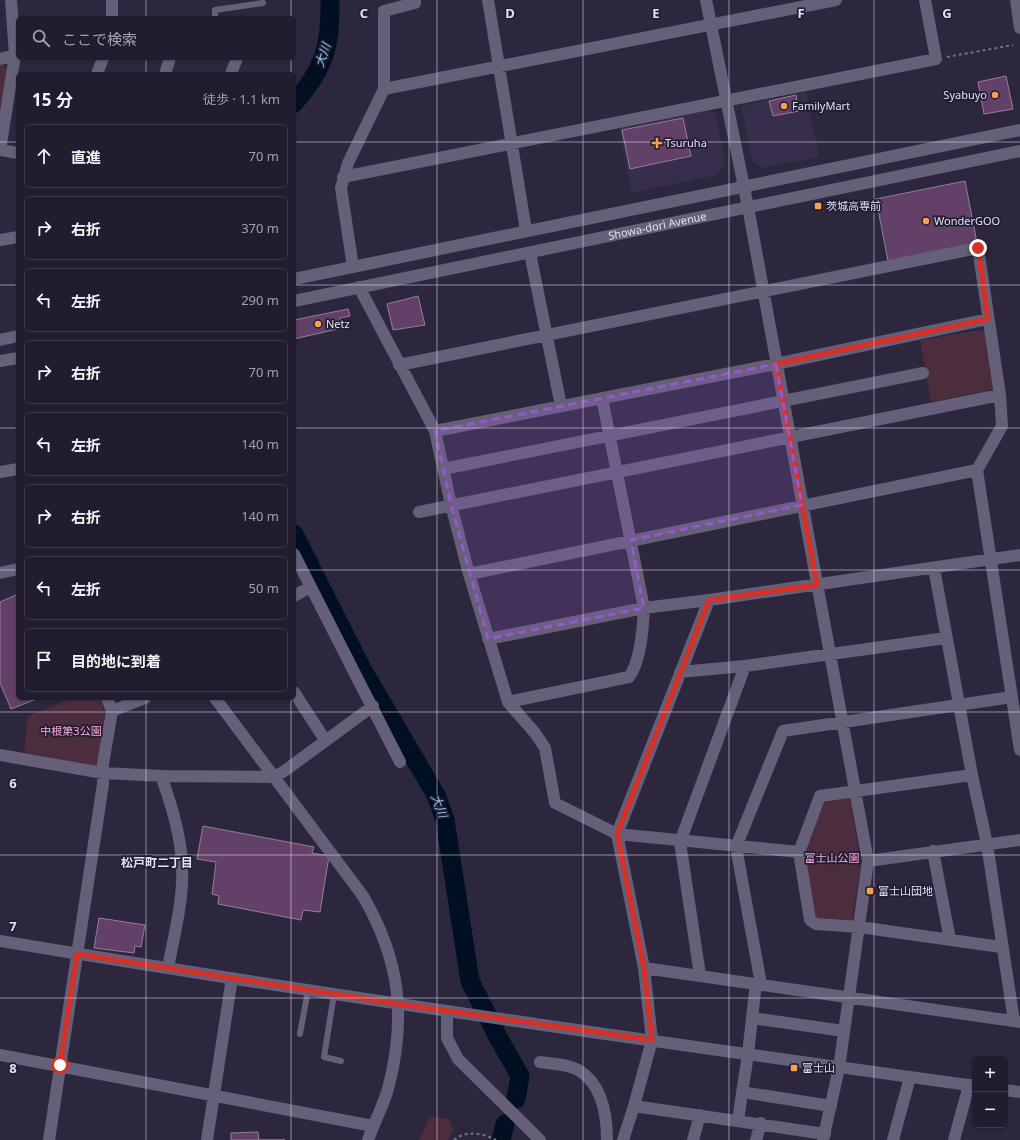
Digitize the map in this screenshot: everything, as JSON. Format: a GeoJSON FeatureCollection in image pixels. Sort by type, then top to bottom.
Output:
{"type":"FeatureCollection","features":[{"type":"Feature","properties":{"kind":"street"},"geometry":{"type":"LineString","coordinates":[[12,0],[15,55],[0,150],[16,153]]}},
{"type":"Feature","properties":{"kind":"street"},"geometry":{"type":"LineString","coordinates":[[112,0],[112,16]]}},
{"type":"Feature","properties":{"kind":"street"},"geometry":{"type":"LineString","coordinates":[[353,267],[341,188],[343,177],[348,163],[384,89],[384,11],[415,3],[415,0]]}},
{"type":"Feature","properties":{"kind":"street"},"geometry":{"type":"LineString","coordinates":[[488,0],[526,230]]}},
{"type":"Feature","properties":{"kind":"street"},"geometry":{"type":"LineString","coordinates":[[634,1106],[738,1120],[824,1137],[839,1068],[868,861],[762,291],[748,207],[706,0]]}},
{"type":"Feature","properties":{"kind":"street"},"geometry":{"type":"LineString","coordinates":[[384,89],[836,0]]}},
{"type":"Feature","properties":{"kind":"street"},"geometry":{"type":"LineString","coordinates":[[343,177],[511,145],[936,59],[926,0]]}},
{"type":"Feature","properties":{"kind":"street"},"geometry":{"type":"LineString","coordinates":[[1016,0],[1020,28]]}},
{"type":"Feature","properties":{"kind":"street"},"geometry":{"type":"LineString","coordinates":[[0,59],[15,55]]}},
{"type":"Feature","properties":{"kind":"street"},"geometry":{"type":"LineString","coordinates":[[98,72],[102,60]]}},
{"type":"Feature","properties":{"kind":"street"},"geometry":{"type":"LineString","coordinates":[[166,72],[169,60]]}},
{"type":"Feature","properties":{"kind":"street"},"geometry":{"type":"LineString","coordinates":[[232,72],[236,60]]}},
{"type":"Feature","properties":{"kind":"street","name":"Showa-dori Avenue"},"geometry":{"type":"LineString","coordinates":[[296,279],[526,230],[744,188],[1020,130]]}},
{"type":"Feature","properties":{"kind":"street","name":"Showa-dori Avenue"},"geometry":{"type":"LineString","coordinates":[[296,300],[530,253],[1020,151]]}},
{"type":"Feature","properties":{"kind":"street"},"geometry":{"type":"LineString","coordinates":[[0,240],[16,237]]}},
{"type":"Feature","properties":{"kind":"street"},"geometry":{"type":"LineString","coordinates":[[399,365],[978,248],[1000,395],[1002,426],[977,470],[1020,750]]}},
{"type":"Feature","properties":{"kind":"street"},"geometry":{"type":"LineString","coordinates":[[530,253],[561,406]]}},
{"type":"Feature","properties":{"kind":"street"},"geometry":{"type":"LineString","coordinates":[[359,287],[435,432],[450,505],[488,639],[508,702],[535,733],[545,748],[555,802],[617,834],[680,842],[799,852]]}},
{"type":"Feature","properties":{"kind":"street"},"geometry":{"type":"LineString","coordinates":[[435,432],[776,364],[988,319]]}},
{"type":"Feature","properties":{"kind":"street"},"geometry":{"type":"LineString","coordinates":[[0,340],[16,336]]}},
{"type":"Feature","properties":{"kind":"street"},"geometry":{"type":"LineString","coordinates":[[0,361],[16,358]]}},
{"type":"Feature","properties":{"kind":"street"},"geometry":{"type":"LineString","coordinates":[[443,468],[923,372]]}},
{"type":"Feature","properties":{"kind":"street"},"geometry":{"type":"LineString","coordinates":[[419,512],[789,436],[1000,395]]}},
{"type":"Feature","properties":{"kind":"street"},"geometry":{"type":"LineString","coordinates":[[508,702],[629,677],[635,669],[643,624],[644,608],[602,398]]}},
{"type":"Feature","properties":{"kind":"street"},"geometry":{"type":"LineString","coordinates":[[0,472],[16,469]]}},
{"type":"Feature","properties":{"kind":"street"},"geometry":{"type":"LineString","coordinates":[[469,574],[977,470]]}},
{"type":"Feature","properties":{"kind":"street"},"geometry":{"type":"LineString","coordinates":[[488,639],[644,608],[817,585],[1020,554]]}},
{"type":"Feature","properties":{"kind":"street"},"geometry":{"type":"LineString","coordinates":[[296,558],[373,706],[400,762]]}},
{"type":"Feature","properties":{"kind":"street"},"geometry":{"type":"LineString","coordinates":[[644,968],[759,983],[1017,1022],[1001,947],[987,844],[972,775],[961,705],[946,638],[934,568]]}},
{"type":"Feature","properties":{"kind":"street"},"geometry":{"type":"LineString","coordinates":[[0,573],[16,569]]}},
{"type":"Feature","properties":{"kind":"street"},"geometry":{"type":"LineString","coordinates":[[296,595],[310,587]]}},
{"type":"Feature","properties":{"kind":"street"},"geometry":{"type":"LineString","coordinates":[[623,1140],[652,1040],[644,968],[617,834],[709,600]]}},
{"type":"Feature","properties":{"kind":"street"},"geometry":{"type":"LineString","coordinates":[[680,672],[745,666],[946,638]]}},
{"type":"Feature","properties":{"kind":"street"},"geometry":{"type":"LineString","coordinates":[[700,976],[680,842],[745,666]]}},
{"type":"Feature","properties":{"kind":"street"},"geometry":{"type":"LineString","coordinates":[[296,695],[325,740]]}},
{"type":"Feature","properties":{"kind":"street"},"geometry":{"type":"LineString","coordinates":[[738,1120],[752,1018],[759,983],[736,847],[784,731],[1012,697]]}},
{"type":"Feature","properties":{"kind":"street"},"geometry":{"type":"LineString","coordinates":[[49,1140],[104,773],[103,764],[112,711],[108,700]]}},
{"type":"Feature","properties":{"kind":"street"},"geometry":{"type":"LineString","coordinates":[[112,711],[141,700]]}},
{"type":"Feature","properties":{"kind":"street"},"geometry":{"type":"LineString","coordinates":[[216,700],[363,896],[376,919],[386,942],[399,1004],[399,1025],[388,1091],[368,1140]]}},
{"type":"Feature","properties":{"kind":"street"},"geometry":{"type":"LineString","coordinates":[[0,755],[104,773],[161,776],[273,777],[373,706]]}},
{"type":"Feature","properties":{"kind":"street"},"geometry":{"type":"LineString","coordinates":[[972,775],[820,796],[799,852],[810,920],[816,924],[859,927],[1001,947]]}},
{"type":"Feature","properties":{"kind":"street"},"geometry":{"type":"LineString","coordinates":[[161,776],[172,806],[182,865],[180,898],[168,968]]}},
{"type":"Feature","properties":{"kind":"street"},"geometry":{"type":"LineString","coordinates":[[868,861],[1020,840]]}},
{"type":"Feature","properties":{"kind":"street"},"geometry":{"type":"LineString","coordinates":[[933,851],[950,940]]}},
{"type":"Feature","properties":{"kind":"street"},"geometry":{"type":"LineString","coordinates":[[0,942],[399,1004],[839,1068],[972,1085],[954,1140]]}},
{"type":"Feature","properties":{"kind":"street"},"geometry":{"type":"LineString","coordinates":[[207,1140],[232,978]]}},
{"type":"Feature","properties":{"kind":"street"},"geometry":{"type":"LineString","coordinates":[[447,1011],[447,1038],[451,1049],[458,1059],[540,1140]]}},
{"type":"Feature","properties":{"kind":"street"},"geometry":{"type":"LineString","coordinates":[[752,1018],[844,1031]]}},
{"type":"Feature","properties":{"kind":"street"},"geometry":{"type":"LineString","coordinates":[[0,1055],[60,1065],[373,1126]]}},
{"type":"Feature","properties":{"kind":"street"},"geometry":{"type":"LineString","coordinates":[[540,1062],[567,1066],[580,1071],[589,1080],[598,1092],[605,1107],[607,1140]]}},
{"type":"Feature","properties":{"kind":"street"},"geometry":{"type":"LineString","coordinates":[[893,1140],[910,1077]]}},
{"type":"Feature","properties":{"kind":"street"},"geometry":{"type":"LineString","coordinates":[[1008,1090],[1020,1092]]}},
{"type":"Feature","properties":{"kind":"street"},"geometry":{"type":"LineString","coordinates":[[742,1092],[831,1106]]}},
{"type":"Feature","properties":{"kind":"street"},"geometry":{"type":"LineString","coordinates":[[693,1140],[700,1115]]}},
{"type":"Feature","properties":{"kind":"street"},"geometry":{"type":"LineString","coordinates":[[756,1140],[761,1124]]}},
{"type":"Feature","properties":{"kind":"lane"},"geometry":{"type":"LineString","coordinates":[[215,16],[215,10],[263,3]]}},
{"type":"Feature","properties":{"kind":"lane"},"geometry":{"type":"LineString","coordinates":[[300,1034],[308,990]]}},
{"type":"Feature","properties":{"kind":"lane"},"geometry":{"type":"LineString","coordinates":[[334,994],[324,1057],[341,1061]]}},
{"type":"Feature","properties":{"kind":"path"},"geometry":{"type":"LineString","coordinates":[[936,59],[1013,45]]}},
{"type":"Feature","properties":{"kind":"path"},"geometry":{"type":"LineString","coordinates":[[454,1140],[462,1134],[474,1133],[485,1134],[496,1140]]}},
{"type":"Feature","properties":{"kind":"highlighted area"},"geometry":{"type":"Polygon","coordinates":[[[776,364],[802,505],[631,540],[644,608],[488,639],[451,505],[435,431],[776,364]]]}},
{"type":"Feature","properties":{"kind":"shaded area"},"geometry":{"type":"Polygon","coordinates":[[[806,92],[819,157],[762,168],[752,160],[741,106],[806,92]]]}},
{"type":"Feature","properties":{"kind":"shaded area"},"geometry":{"type":"Polygon","coordinates":[[[707,110],[716,113],[725,164],[717,175],[632,193],[619,128],[707,110]]]}},
{"type":"Feature","properties":{"kind":"green space"},"geometry":{"type":"Polygon","coordinates":[[[3,64],[8,70],[0,120],[0,65],[3,64]]]}},
{"type":"Feature","properties":{"kind":"green space"},"geometry":{"type":"Polygon","coordinates":[[[986,329],[995,389],[931,402],[920,340],[986,329]]]}},
{"type":"Feature","properties":{"kind":"green space","name":"中根第3公園"},"geometry":{"type":"Polygon","coordinates":[[[68,700],[101,700],[105,712],[98,767],[24,752],[28,716],[68,700]]]}},
{"type":"Feature","properties":{"kind":"green space","name":"富士山公園"},"geometry":{"type":"Polygon","coordinates":[[[850,796],[861,864],[852,923],[814,920],[803,852],[822,799],[850,796]]]}},
{"type":"Feature","properties":{"kind":"green space"},"geometry":{"type":"Polygon","coordinates":[[[430,1117],[449,1119],[453,1129],[448,1140],[419,1140],[430,1117]]]}},
{"type":"Feature","properties":{"kind":"building","name":"Syabuyo"},"geometry":{"type":"Polygon","coordinates":[[[1006,76],[1013,109],[984,114],[978,82],[1006,76]]]}},
{"type":"Feature","properties":{"kind":"building","name":"FamilyMart"},"geometry":{"type":"Polygon","coordinates":[[[796,95],[799,111],[773,116],[769,101],[796,95]]]}},
{"type":"Feature","properties":{"kind":"building","name":"Tsuruha"},"geometry":{"type":"Polygon","coordinates":[[[683,118],[691,156],[630,169],[622,130],[683,118]]]}},
{"type":"Feature","properties":{"kind":"building","name":"WonderGOO"},"geometry":{"type":"Polygon","coordinates":[[[965,181],[977,243],[888,261],[876,199],[965,181]]]}},
{"type":"Feature","properties":{"kind":"building"},"geometry":{"type":"Polygon","coordinates":[[[418,296],[425,325],[393,330],[387,304],[418,296]]]}},
{"type":"Feature","properties":{"kind":"building","name":"Netz"},"geometry":{"type":"Polygon","coordinates":[[[348,309],[350,316],[340,318],[342,328],[296,339],[296,320],[348,309]]]}},
{"type":"Feature","properties":{"kind":"building"},"geometry":{"type":"Polygon","coordinates":[[[16,595],[16,700],[34,700],[11,709],[0,683],[0,602],[16,595]]]}},
{"type":"Feature","properties":{"kind":"building"},"geometry":{"type":"Polygon","coordinates":[[[203,826],[314,847],[312,853],[329,856],[320,912],[303,910],[301,920],[218,904],[219,896],[212,894],[216,862],[197,859],[203,826]]]}},
{"type":"Feature","properties":{"kind":"building"},"geometry":{"type":"Polygon","coordinates":[[[99,918],[145,925],[141,947],[135,946],[134,953],[94,948],[99,918]]]}},
{"type":"Feature","properties":{"kind":"building"},"geometry":{"type":"Polygon","coordinates":[[[258,1132],[259,1140],[231,1140],[231,1133],[258,1132]]]}},
{"type":"Feature","properties":{"kind":"waterway","name":"大川"},"geometry":{"type":"LineString","coordinates":[[296,100],[313,78],[324,55],[329,30],[330,0]]}},
{"type":"Feature","properties":{"kind":"waterway","name":"大川"},"geometry":{"type":"LineString","coordinates":[[296,538],[362,669],[436,795],[445,820],[470,981],[498,1037],[520,1076],[516,1099]]}},
{"type":"Feature","properties":{"kind":"waterway"},"geometry":{"type":"LineString","coordinates":[[501,1140],[505,1124]]}},
{"type":"Feature","properties":{"kind":"place","name":"Syabuyo"},"geometry":{"type":"Point","coordinates":[995,95]}},
{"type":"Feature","properties":{"kind":"place","name":"FamilyMart"},"geometry":{"type":"Point","coordinates":[784,106]}},
{"type":"Feature","properties":{"kind":"place","name":"Tsuruha"},"geometry":{"type":"Point","coordinates":[657,143]}},
{"type":"Feature","properties":{"kind":"place","name":"茨城高専前"},"geometry":{"type":"Point","coordinates":[818,206]}},
{"type":"Feature","properties":{"kind":"place","name":"WonderGOO"},"geometry":{"type":"Point","coordinates":[926,221]}},
{"type":"Feature","properties":{"kind":"place","name":"Netz"},"geometry":{"type":"Point","coordinates":[318,324]}},
{"type":"Feature","properties":{"kind":"place","name":"富士山団地"},"geometry":{"type":"Point","coordinates":[870,891]}},
{"type":"Feature","properties":{"kind":"place","name":"富士山"},"geometry":{"type":"Point","coordinates":[794,1068]}},
{"type":"Feature","properties":{"kind":"district","name":"松戸町二丁目"},"geometry":{"type":"Point","coordinates":[157,863]}},
{"type":"Feature","properties":{"kind":"route"},"geometry":{"type":"LineString","coordinates":[[60,1065],[77,954],[399,1004],[652,1040],[644,968],[617,834],[709,600],[817,585],[776,364],[988,319],[978,248]]}}]}
